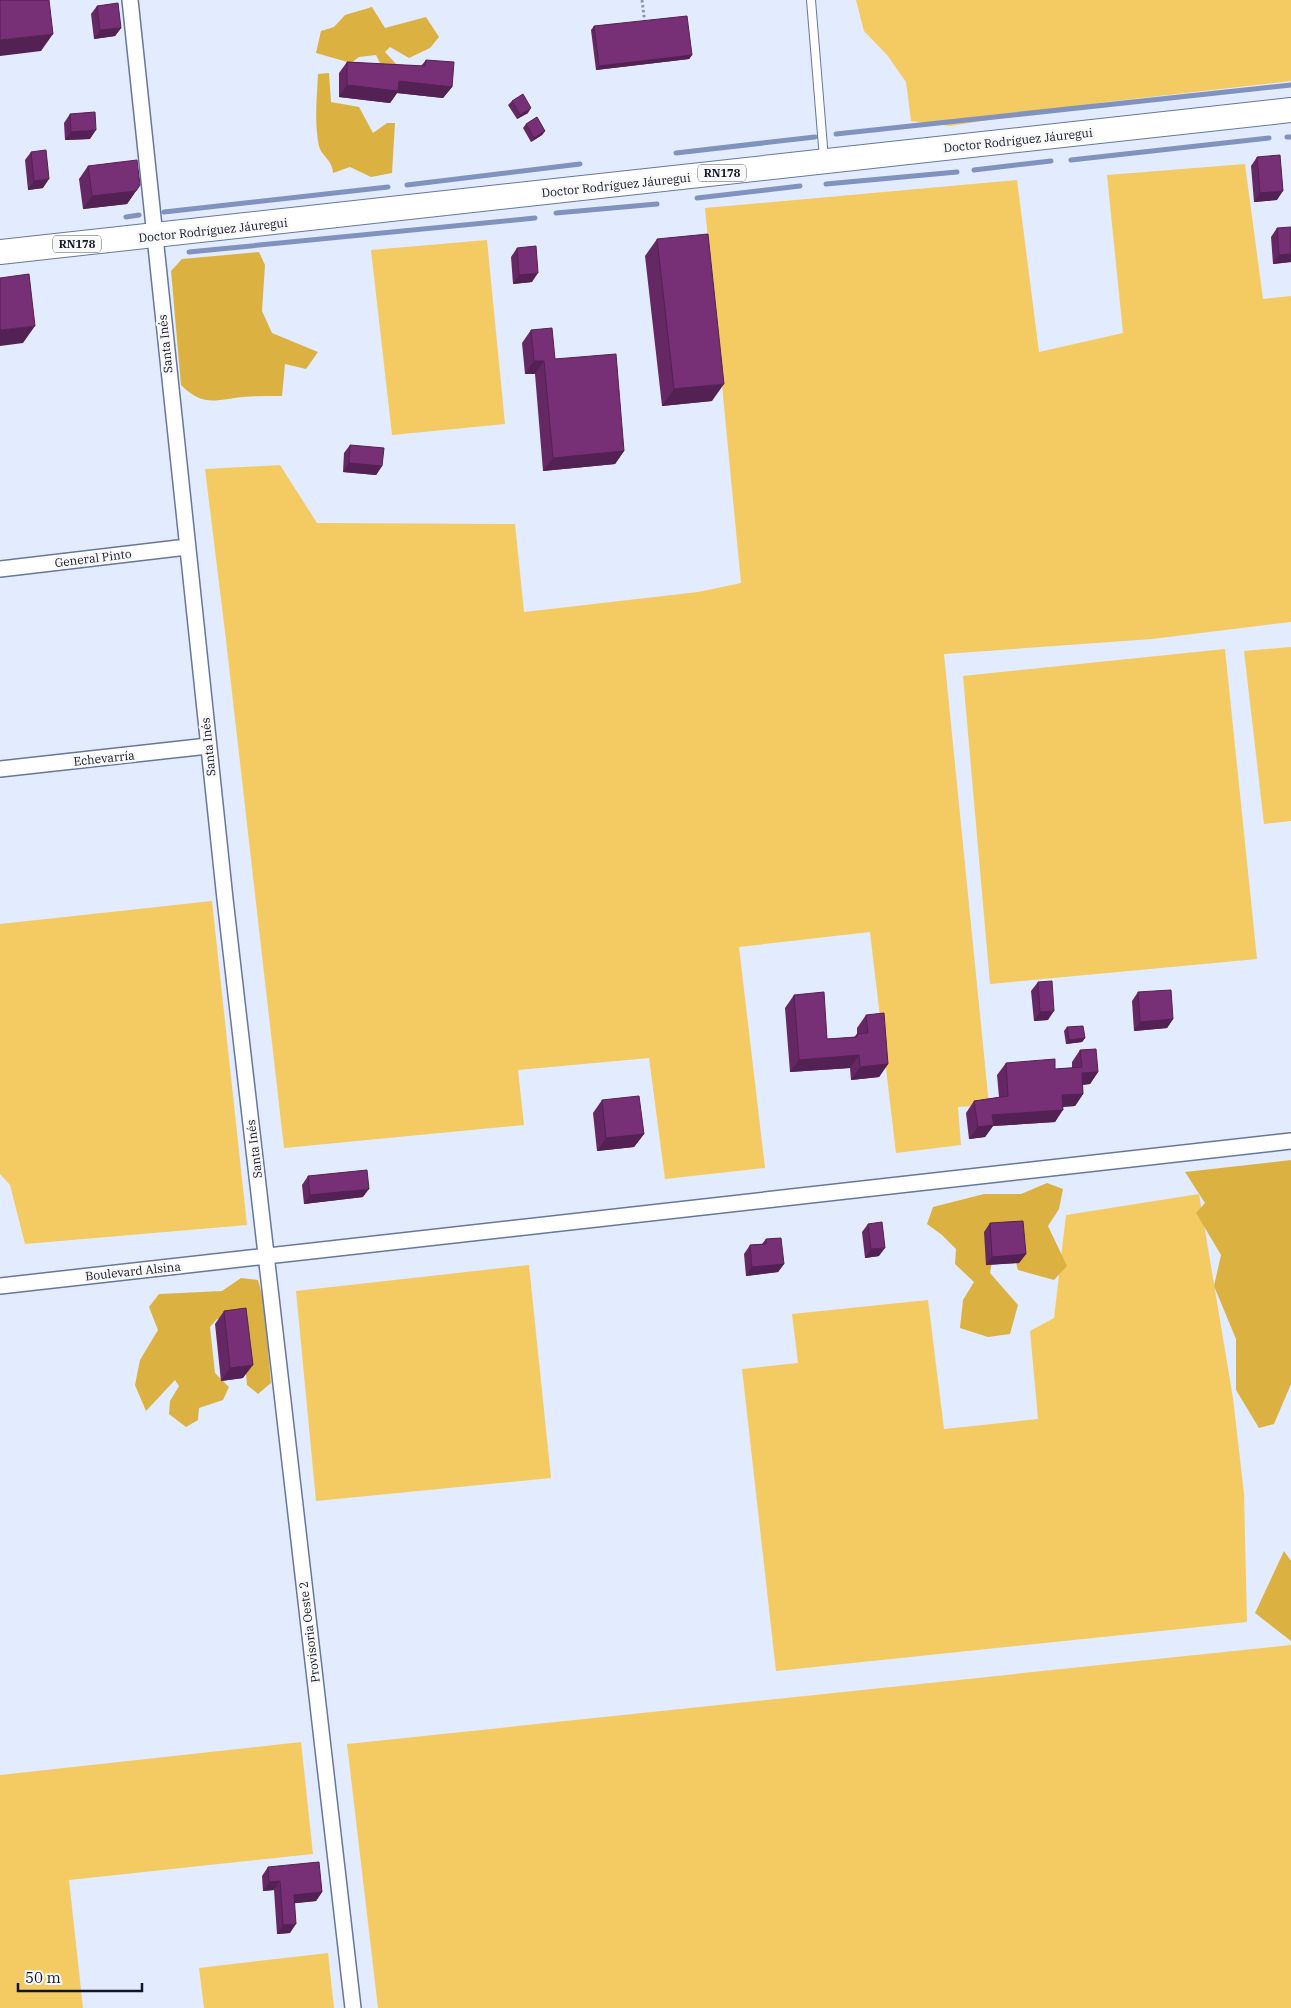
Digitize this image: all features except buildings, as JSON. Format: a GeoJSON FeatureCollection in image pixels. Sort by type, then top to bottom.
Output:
{"type":"FeatureCollection","features":[{"type":"Feature","properties":{"kind":"main road","name":"Doctor Rodríguez Jáuregui"},"geometry":{"type":"LineString","coordinates":[[0,252],[1291,110]]}},
{"type":"Feature","properties":{"kind":"street","name":"Santa Inés"},"geometry":{"type":"LineString","coordinates":[[130,0],[208,746],[266,1256]]}},
{"type":"Feature","properties":{"kind":"street","name":"General Pinto"},"geometry":{"type":"LineString","coordinates":[[0,569],[187,548]]}},
{"type":"Feature","properties":{"kind":"street","name":"Echevarría"},"geometry":{"type":"LineString","coordinates":[[0,769],[208,746]]}},
{"type":"Feature","properties":{"kind":"street","name":"Boulevard Alsina"},"geometry":{"type":"LineString","coordinates":[[0,1286],[1291,1140]]}},
{"type":"Feature","properties":{"kind":"street","name":"Provisoria Oeste 2"},"geometry":{"type":"LineString","coordinates":[[266,1256],[353,2008]]}},
{"type":"Feature","properties":{"kind":"lane"},"geometry":{"type":"LineString","coordinates":[[811,0],[824,161]]}},
{"type":"Feature","properties":{"kind":"path"},"geometry":{"type":"LineString","coordinates":[[642,0],[644,24]]}},
{"type":"Feature","properties":{"kind":"shaded area"},"geometry":{"type":"Polygon","coordinates":[[[856,0],[1291,0],[1291,81],[1106,102],[950,126],[911,121],[906,82],[887,55],[864,31],[856,0]]]}},
{"type":"Feature","properties":{"kind":"shaded area"},"geometry":{"type":"Polygon","coordinates":[[[372,7],[385,28],[426,17],[439,37],[430,48],[409,58],[390,47],[385,52],[398,66],[384,71],[376,55],[359,57],[351,63],[316,53],[321,31],[334,27],[345,15],[372,7]]]}},
{"type":"Feature","properties":{"kind":"shaded area"},"geometry":{"type":"Polygon","coordinates":[[[329,73],[331,102],[359,107],[373,133],[387,123],[395,123],[392,173],[371,177],[350,167],[333,173],[331,164],[319,146],[316,119],[318,74],[329,73]]]}},
{"type":"Feature","properties":{"kind":"shaded area"},"geometry":{"type":"Polygon","coordinates":[[[1245,164],[1263,299],[1291,296],[1291,622],[1152,639],[944,654],[989,1105],[958,1107],[961,1145],[896,1153],[870,932],[739,947],[765,1168],[665,1179],[649,1058],[518,1070],[524,1125],[284,1148],[205,469],[280,465],[317,523],[515,524],[524,612],[698,592],[741,583],[705,208],[1017,180],[1039,352],[1123,333],[1107,175],[1245,164]]]}},
{"type":"Feature","properties":{"kind":"shaded area"},"geometry":{"type":"Polygon","coordinates":[[[487,240],[505,424],[392,435],[371,250],[487,240]]]}},
{"type":"Feature","properties":{"kind":"shaded area"},"geometry":{"type":"Polygon","coordinates":[[[259,252],[265,265],[262,311],[272,333],[318,352],[306,369],[285,364],[282,396],[217,400],[196,397],[181,385],[171,271],[182,259],[259,252]]]}},
{"type":"Feature","properties":{"kind":"shaded area"},"geometry":{"type":"Polygon","coordinates":[[[1291,647],[1291,821],[1264,824],[1244,651],[1291,647]]]}},
{"type":"Feature","properties":{"kind":"shaded area"},"geometry":{"type":"Polygon","coordinates":[[[1225,649],[1257,959],[990,984],[963,676],[1225,649]]]}},
{"type":"Feature","properties":{"kind":"shaded area"},"geometry":{"type":"Polygon","coordinates":[[[212,901],[247,1225],[25,1244],[10,1185],[0,1174],[0,924],[212,901]]]}},
{"type":"Feature","properties":{"kind":"shaded area"},"geometry":{"type":"Polygon","coordinates":[[[1291,1160],[1291,1384],[1274,1424],[1259,1428],[1236,1390],[1236,1339],[1214,1286],[1221,1255],[1196,1213],[1205,1203],[1185,1172],[1291,1160]]]}},
{"type":"Feature","properties":{"kind":"shaded area"},"geometry":{"type":"Polygon","coordinates":[[[1047,1183],[1063,1189],[1059,1209],[1048,1226],[1067,1266],[1054,1280],[1018,1270],[1007,1230],[992,1262],[990,1273],[1018,1305],[1010,1334],[988,1337],[960,1328],[963,1300],[974,1282],[955,1264],[956,1249],[927,1224],[933,1207],[984,1194],[1021,1194],[1047,1183]]]}},
{"type":"Feature","properties":{"kind":"shaded area"},"geometry":{"type":"Polygon","coordinates":[[[1199,1194],[1233,1398],[1244,1494],[1247,1622],[776,1671],[742,1369],[798,1363],[792,1314],[928,1300],[944,1429],[1038,1419],[1030,1331],[1054,1318],[1066,1215],[1199,1194]]]}},
{"type":"Feature","properties":{"kind":"shaded area"},"geometry":{"type":"Polygon","coordinates":[[[529,1265],[551,1478],[316,1501],[296,1291],[529,1265]]]}},
{"type":"Feature","properties":{"kind":"shaded area"},"geometry":{"type":"Polygon","coordinates":[[[241,1278],[258,1280],[264,1302],[271,1383],[258,1394],[247,1385],[242,1327],[232,1317],[217,1319],[210,1327],[215,1373],[229,1387],[223,1400],[199,1408],[198,1420],[186,1427],[169,1414],[170,1401],[179,1386],[175,1380],[146,1411],[135,1385],[140,1360],[158,1330],[149,1307],[159,1294],[222,1291],[241,1278]]]}},
{"type":"Feature","properties":{"kind":"shaded area"},"geometry":{"type":"Polygon","coordinates":[[[1284,1551],[1291,1561],[1291,1641],[1255,1613],[1284,1551]]]}},
{"type":"Feature","properties":{"kind":"shaded area"},"geometry":{"type":"Polygon","coordinates":[[[1291,1645],[1291,2008],[378,2008],[347,1744],[1291,1645]]]}},
{"type":"Feature","properties":{"kind":"shaded area"},"geometry":{"type":"Polygon","coordinates":[[[301,1742],[313,1854],[69,1880],[83,2008],[0,2008],[0,1775],[301,1742]]]}},
{"type":"Feature","properties":{"kind":"shaded area"},"geometry":{"type":"Polygon","coordinates":[[[328,1953],[334,2008],[204,2008],[199,1968],[328,1953]]]}},
{"type":"Feature","properties":{"kind":"waterway"},"geometry":{"type":"LineString","coordinates":[[836,134],[1291,85]]}},
{"type":"Feature","properties":{"kind":"waterway"},"geometry":{"type":"LineString","coordinates":[[676,153],[815,137]]}},
{"type":"Feature","properties":{"kind":"waterway"},"geometry":{"type":"LineString","coordinates":[[1071,160],[1269,138]]}},
{"type":"Feature","properties":{"kind":"waterway"},"geometry":{"type":"LineString","coordinates":[[974,170],[1051,161]]}},
{"type":"Feature","properties":{"kind":"waterway"},"geometry":{"type":"LineString","coordinates":[[407,185],[580,164]]}},
{"type":"Feature","properties":{"kind":"waterway"},"geometry":{"type":"LineString","coordinates":[[826,184],[957,172]]}},
{"type":"Feature","properties":{"kind":"waterway"},"geometry":{"type":"LineString","coordinates":[[697,198],[800,186]]}},
{"type":"Feature","properties":{"kind":"waterway"},"geometry":{"type":"LineString","coordinates":[[164,212],[388,187]]}},
{"type":"Feature","properties":{"kind":"waterway"},"geometry":{"type":"LineString","coordinates":[[556,213],[657,204]]}},
{"type":"Feature","properties":{"kind":"waterway"},"geometry":{"type":"LineString","coordinates":[[126,217],[139,215]]}},
{"type":"Feature","properties":{"kind":"waterway"},"geometry":{"type":"LineString","coordinates":[[189,252],[535,218]]}}]}
